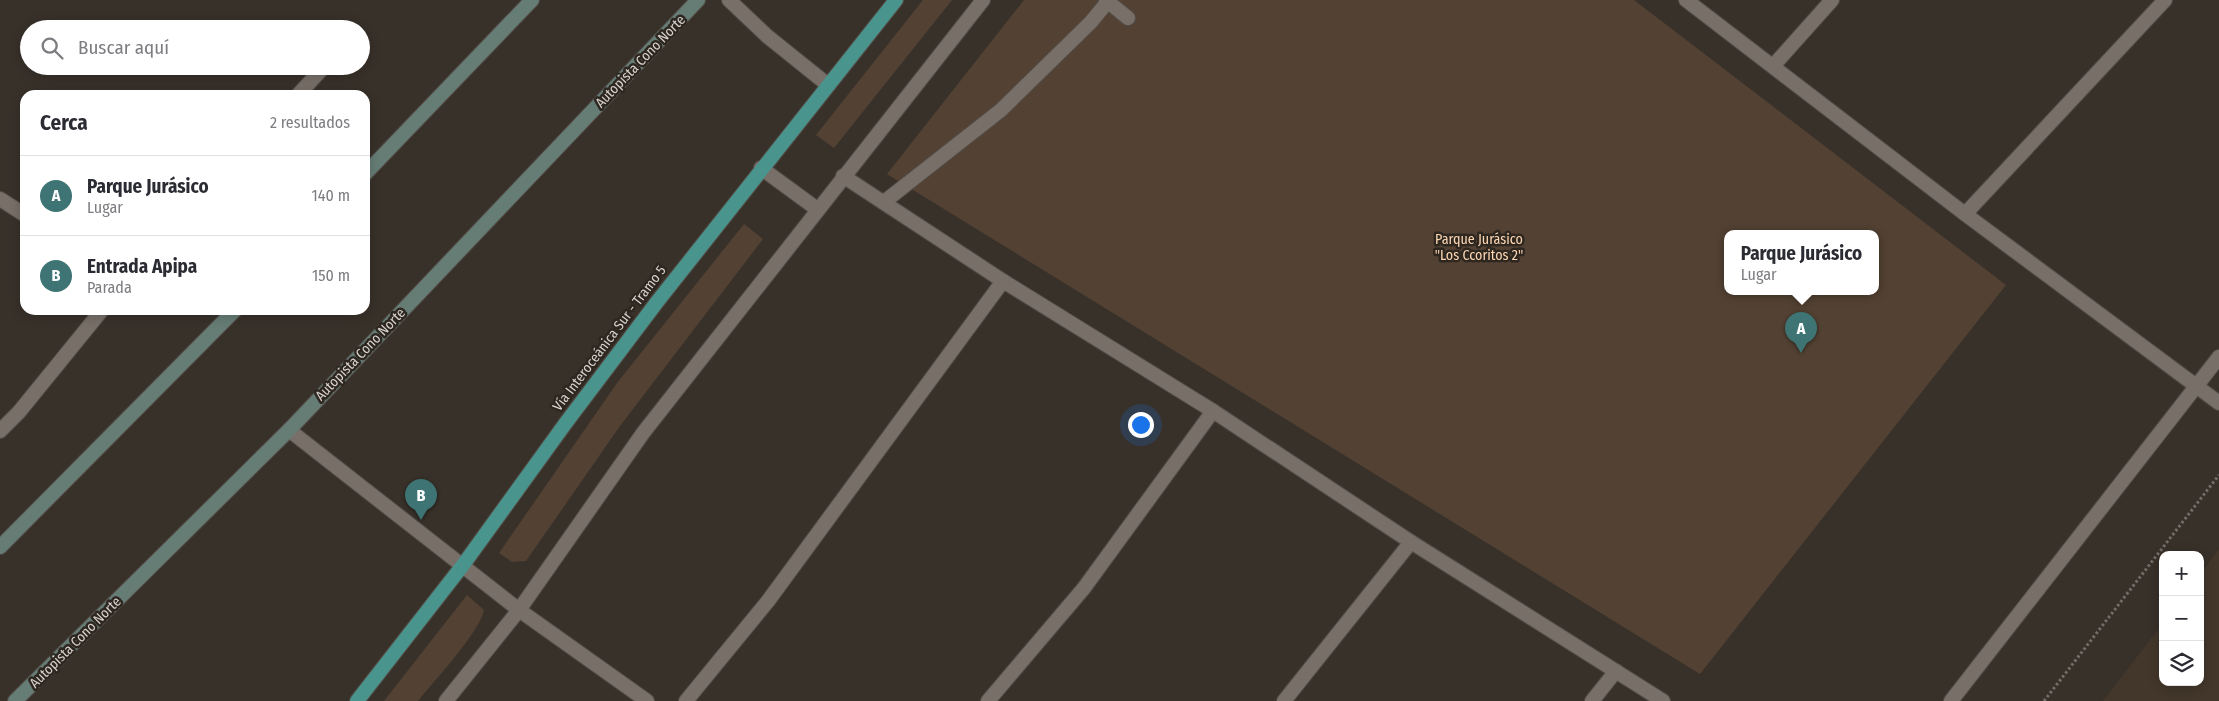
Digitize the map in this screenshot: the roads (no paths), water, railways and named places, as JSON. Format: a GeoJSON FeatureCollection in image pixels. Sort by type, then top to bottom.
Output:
{"type":"FeatureCollection","features":[{"type":"Feature","properties":{"kind":"highway","name":"Vía Interoceánica Sur - Tramo 5"},"geometry":{"type":"LineString","coordinates":[[357,701],[463,565],[565,424],[761,168],[896,0]]}},
{"type":"Feature","properties":{"kind":"main road"},"geometry":{"type":"LineString","coordinates":[[370,169],[532,0]]}},
{"type":"Feature","properties":{"kind":"main road","name":"Autopista Cono Norte"},"geometry":{"type":"LineString","coordinates":[[15,701],[288,430],[698,0]]}},
{"type":"Feature","properties":{"kind":"main road"},"geometry":{"type":"LineString","coordinates":[[0,547],[230,315]]}},
{"type":"Feature","properties":{"kind":"street"},"geometry":{"type":"LineString","coordinates":[[729,0],[767,36],[828,85]]}},
{"type":"Feature","properties":{"kind":"street"},"geometry":{"type":"LineString","coordinates":[[446,701],[519,610],[643,433],[983,0]]}},
{"type":"Feature","properties":{"kind":"street"},"geometry":{"type":"LineString","coordinates":[[884,202],[1000,110],[1091,22],[1107,0],[1128,18]]}},
{"type":"Feature","properties":{"kind":"street"},"geometry":{"type":"LineString","coordinates":[[1686,0],[1965,214],[2219,403]]}},
{"type":"Feature","properties":{"kind":"street"},"geometry":{"type":"LineString","coordinates":[[1773,66],[1832,0]]}},
{"type":"Feature","properties":{"kind":"street"},"geometry":{"type":"LineString","coordinates":[[1965,214],[2165,0]]}},
{"type":"Feature","properties":{"kind":"street"},"geometry":{"type":"LineString","coordinates":[[303,90],[316,75]]}},
{"type":"Feature","properties":{"kind":"street"},"geometry":{"type":"LineString","coordinates":[[761,168],[817,209]]}},
{"type":"Feature","properties":{"kind":"street"},"geometry":{"type":"LineString","coordinates":[[843,176],[1003,281],[1213,411],[1411,542],[1663,701]]}},
{"type":"Feature","properties":{"kind":"street"},"geometry":{"type":"LineString","coordinates":[[0,199],[20,212]]}},
{"type":"Feature","properties":{"kind":"street"},"geometry":{"type":"LineString","coordinates":[[686,701],[768,602],[1003,281]]}},
{"type":"Feature","properties":{"kind":"street"},"geometry":{"type":"LineString","coordinates":[[0,431],[19,412],[98,315]]}},
{"type":"Feature","properties":{"kind":"street"},"geometry":{"type":"LineString","coordinates":[[1951,701],[2219,357]]}},
{"type":"Feature","properties":{"kind":"street"},"geometry":{"type":"LineString","coordinates":[[988,701],[1084,588],[1213,411]]}},
{"type":"Feature","properties":{"kind":"street"},"geometry":{"type":"LineString","coordinates":[[288,430],[519,610],[647,701]]}},
{"type":"Feature","properties":{"kind":"street"},"geometry":{"type":"LineString","coordinates":[[1284,701],[1411,542]]}},
{"type":"Feature","properties":{"kind":"street"},"geometry":{"type":"LineString","coordinates":[[1592,701],[1616,671]]}},
{"type":"Feature","properties":{"kind":"place","name":"Parque Jurásico"},"geometry":{"type":"Point","coordinates":[1801,353]}},
{"type":"Feature","properties":{"kind":"place","name":"Entrada Apipa"},"geometry":{"type":"Point","coordinates":[421,520]}},
{"type":"Feature","properties":{"kind":"park label","name":"Parque Jurásico \"Los Ccoritos 2\""},"geometry":{"type":"Point","coordinates":[1479,248]}}]}
